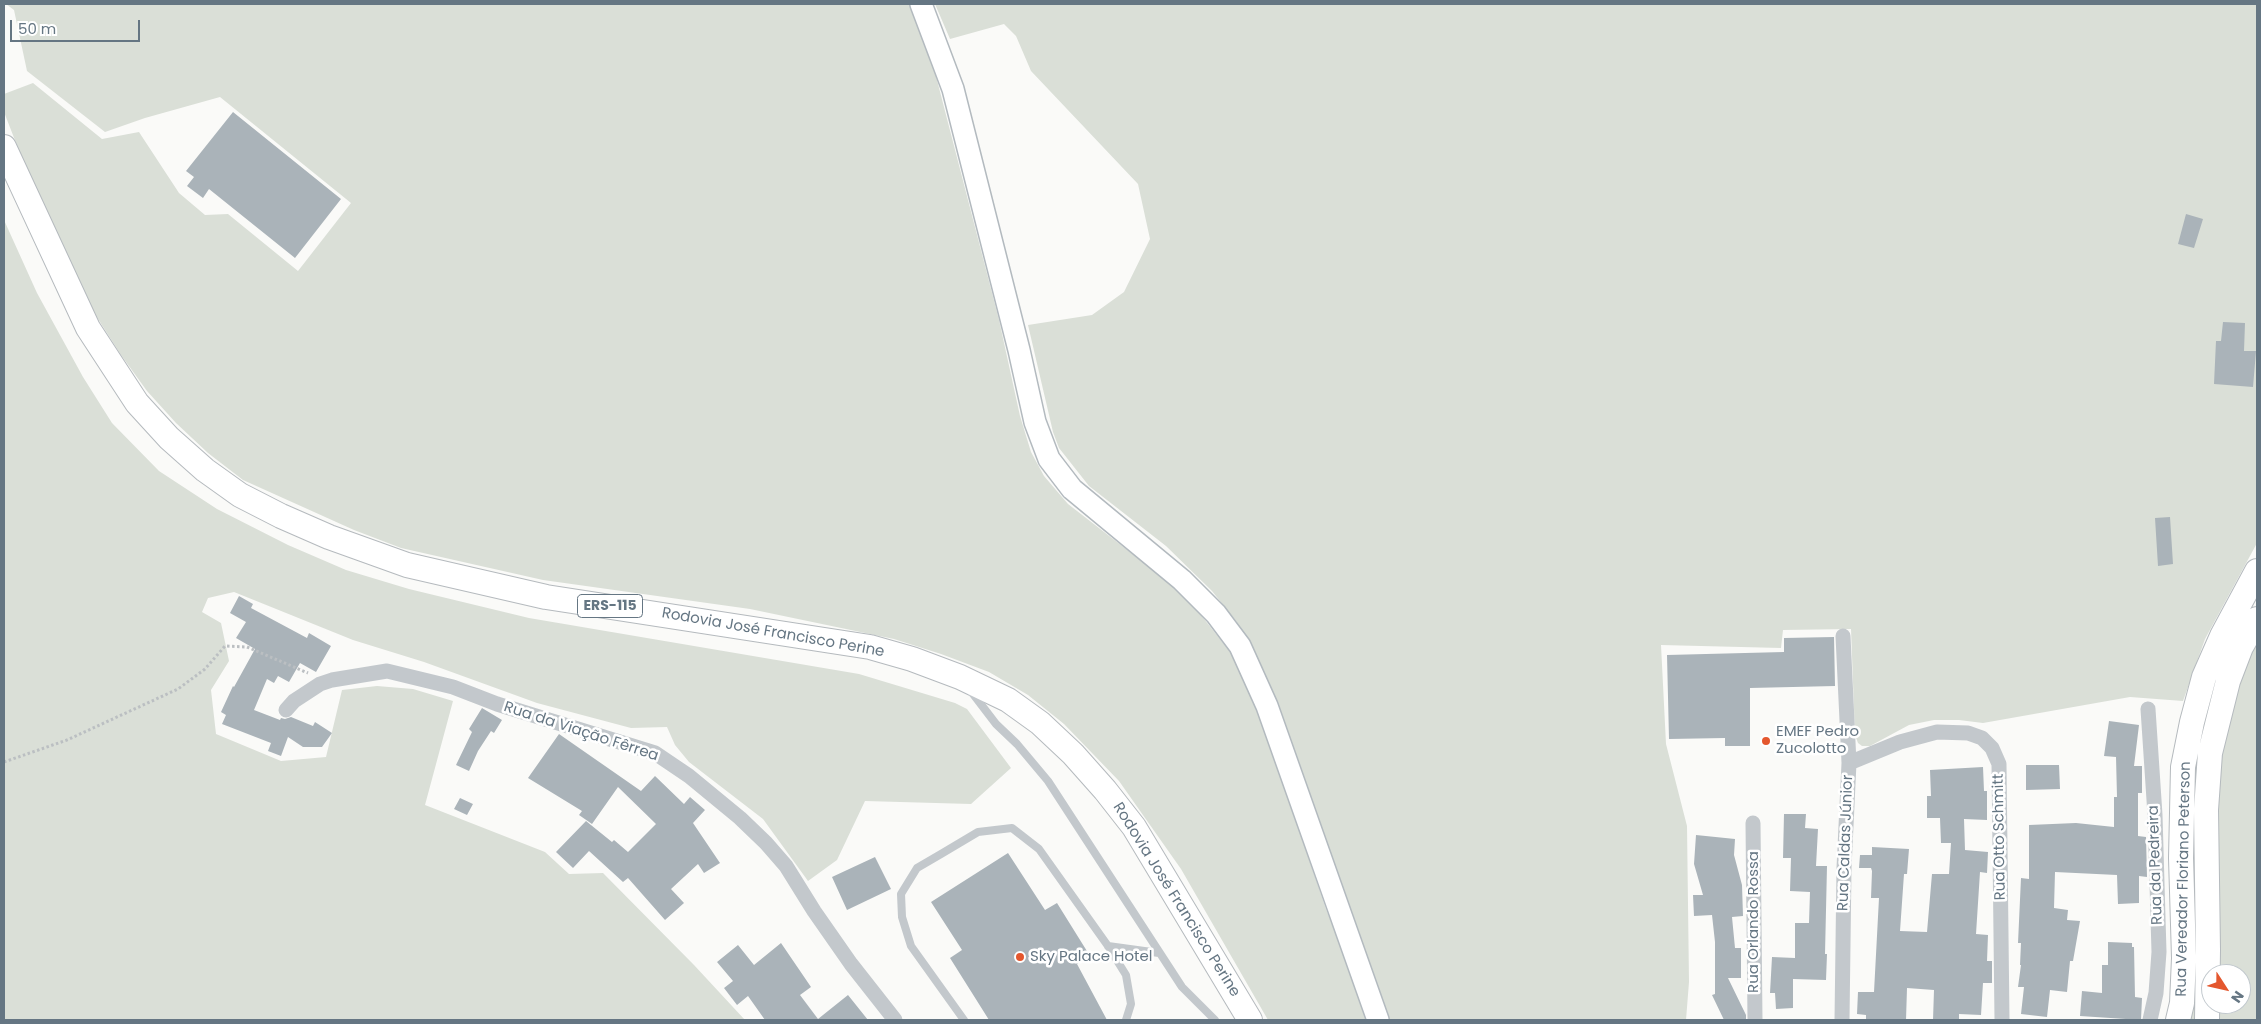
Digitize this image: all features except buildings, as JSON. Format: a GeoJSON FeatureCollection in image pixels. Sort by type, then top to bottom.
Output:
{"type":"FeatureCollection","features":[{"type":"Feature","properties":{"kind":"main road"},"geometry":{"type":"LineString","coordinates":[[921,4],[953,89],[1019,350],[1035,422],[1049,459],[1072,489],[1182,580],[1216,614],[1240,646],[1268,706],[1378,1020]]}},
{"type":"Feature","properties":{"kind":"main road","name":"Rodovia José Francisco Perine"},"geometry":{"type":"LineString","coordinates":[[4,147],[88,328],[136,402],[169,438],[205,470],[240,495],[329,538],[407,565],[546,597],[870,647],[912,659],[960,677],[1008,700],[1040,724],[1073,754],[1106,790],[1134,827],[1250,1020]]}},
{"type":"Feature","properties":{"kind":"main road","name":"Rua Vereador Floriano Peterson"},"geometry":{"type":"LineString","coordinates":[[2178,1020],[2182,1003],[2184,958],[2181,858],[2183,767],[2204,677],[2222,636],[2257,571]]}},
{"type":"Feature","properties":{"kind":"main road","name":"Rua Vereador Floriano Peterson"},"geometry":{"type":"LineString","coordinates":[[2207,1020],[2206,810],[2210,753],[2228,681],[2242,647],[2257,619]]}},
{"type":"Feature","properties":{"kind":"street","name":"Rua Caldas Júnior"},"geometry":{"type":"LineString","coordinates":[[1842,1020],[1844,868],[1850,763],[1843,636]]}},
{"type":"Feature","properties":{"kind":"street","name":"Rua da Viação Fêrrea"},"geometry":{"type":"LineString","coordinates":[[286,710],[307,691],[332,680],[387,671],[453,687],[506,706],[655,753],[689,776],[740,818],[766,843],[786,866],[814,911],[851,964],[895,1020]]}},
{"type":"Feature","properties":{"kind":"street","name":"Rua da Pedreira"},"geometry":{"type":"LineString","coordinates":[[2148,709],[2155,815],[2159,952],[2156,994],[2150,1020]]}},
{"type":"Feature","properties":{"kind":"street","name":"Rua Otto Schmitt"},"geometry":{"type":"LineString","coordinates":[[1850,763],[1900,742],[1937,732],[1968,733],[1982,738],[1992,748],[1999,764],[2002,1020]]}},
{"type":"Feature","properties":{"kind":"street","name":"Rua Orlando Rossa"},"geometry":{"type":"LineString","coordinates":[[1754,823],[1755,1020]]}},
{"type":"Feature","properties":{"kind":"lane"},"geometry":{"type":"LineString","coordinates":[[960,677],[996,724],[1017,744],[1048,781],[1182,987],[1216,1020]]}},
{"type":"Feature","properties":{"kind":"lane"},"geometry":{"type":"LineString","coordinates":[[964,1020],[911,946],[902,917],[901,894],[917,868],[978,832],[1012,828],[1039,849],[1108,946],[1126,975],[1131,1004],[1126,1020]]}},
{"type":"Feature","properties":{"kind":"lane"},"geometry":{"type":"LineString","coordinates":[[1108,946],[1160,953]]}},
{"type":"Feature","properties":{"kind":"path"},"geometry":{"type":"LineString","coordinates":[[4,762],[67,740],[178,689],[205,669],[225,646],[247,647],[270,655],[296,669],[332,680]]}},
{"type":"Feature","properties":{"kind":"shaded area"},"geometry":{"type":"Polygon","coordinates":[[[6,4],[909,4],[930,53],[999,320],[1020,416],[1031,452],[1044,476],[1068,504],[1166,580],[1193,605],[1231,653],[1258,711],[1326,909],[1371,1020],[1268,1020],[1181,869],[1119,781],[1064,724],[1028,695],[989,672],[894,639],[750,609],[543,580],[401,548],[354,530],[243,480],[208,453],[176,423],[147,391],[91,308],[37,197],[4,112],[4,94],[33,83],[102,139],[139,132],[179,193],[205,215],[228,214],[298,271],[351,203],[220,97],[145,118],[105,132],[27,71],[14,10],[6,4]]]}},
{"type":"Feature","properties":{"kind":"shaded area"},"geometry":{"type":"Polygon","coordinates":[[[935,4],[2257,4],[2257,543],[2205,639],[2183,701],[2130,697],[1983,723],[1959,720],[1934,720],[1909,725],[1870,746],[1862,746],[1858,743],[1855,735],[1851,629],[1783,630],[1781,648],[1661,645],[1666,744],[1687,826],[1689,982],[1686,1020],[1388,1020],[1253,648],[1236,621],[1212,591],[1166,546],[1089,486],[1059,448],[1053,432],[1028,325],[1092,315],[1124,292],[1150,239],[1138,184],[1031,71],[1016,36],[1004,24],[950,39],[935,4]]]}},
{"type":"Feature","properties":{"kind":"shaded area"},"geometry":{"type":"Polygon","coordinates":[[[4,220],[37,293],[83,377],[112,423],[159,471],[217,509],[288,545],[346,570],[409,589],[529,618],[859,674],[955,703],[967,709],[1011,768],[971,804],[865,801],[837,860],[808,881],[763,819],[689,762],[675,745],[667,727],[631,728],[537,703],[424,662],[353,640],[234,592],[208,598],[202,612],[221,623],[229,661],[211,690],[216,734],[281,761],[326,757],[342,690],[377,686],[413,689],[453,701],[425,805],[545,852],[569,874],[603,873],[694,965],[745,1020],[4,1020],[4,220]]]}},
{"type":"Feature","properties":{"kind":"shaded area"},"geometry":{"type":"Polygon","coordinates":[[[2257,590],[2257,598],[2229,653],[2203,964],[2201,964],[2198,1020],[2190,1020],[2190,799],[2193,761],[2207,696],[2257,590]]]}},
{"type":"Feature","properties":{"kind":"shaded area"},"geometry":{"type":"Polygon","coordinates":[[[2257,639],[2257,1020],[2216,1020],[2216,1014],[2251,1014],[2251,964],[2218,964],[2217,795],[2225,728],[2235,692],[2257,639]]]}},
{"type":"Feature","properties":{"kind":"place","name":"EMEF Pedro Zucolotto"},"geometry":{"type":"Point","coordinates":[1766,741]}},
{"type":"Feature","properties":{"kind":"place","name":"Sky Palace Hotel"},"geometry":{"type":"Point","coordinates":[1020,957]}}]}
